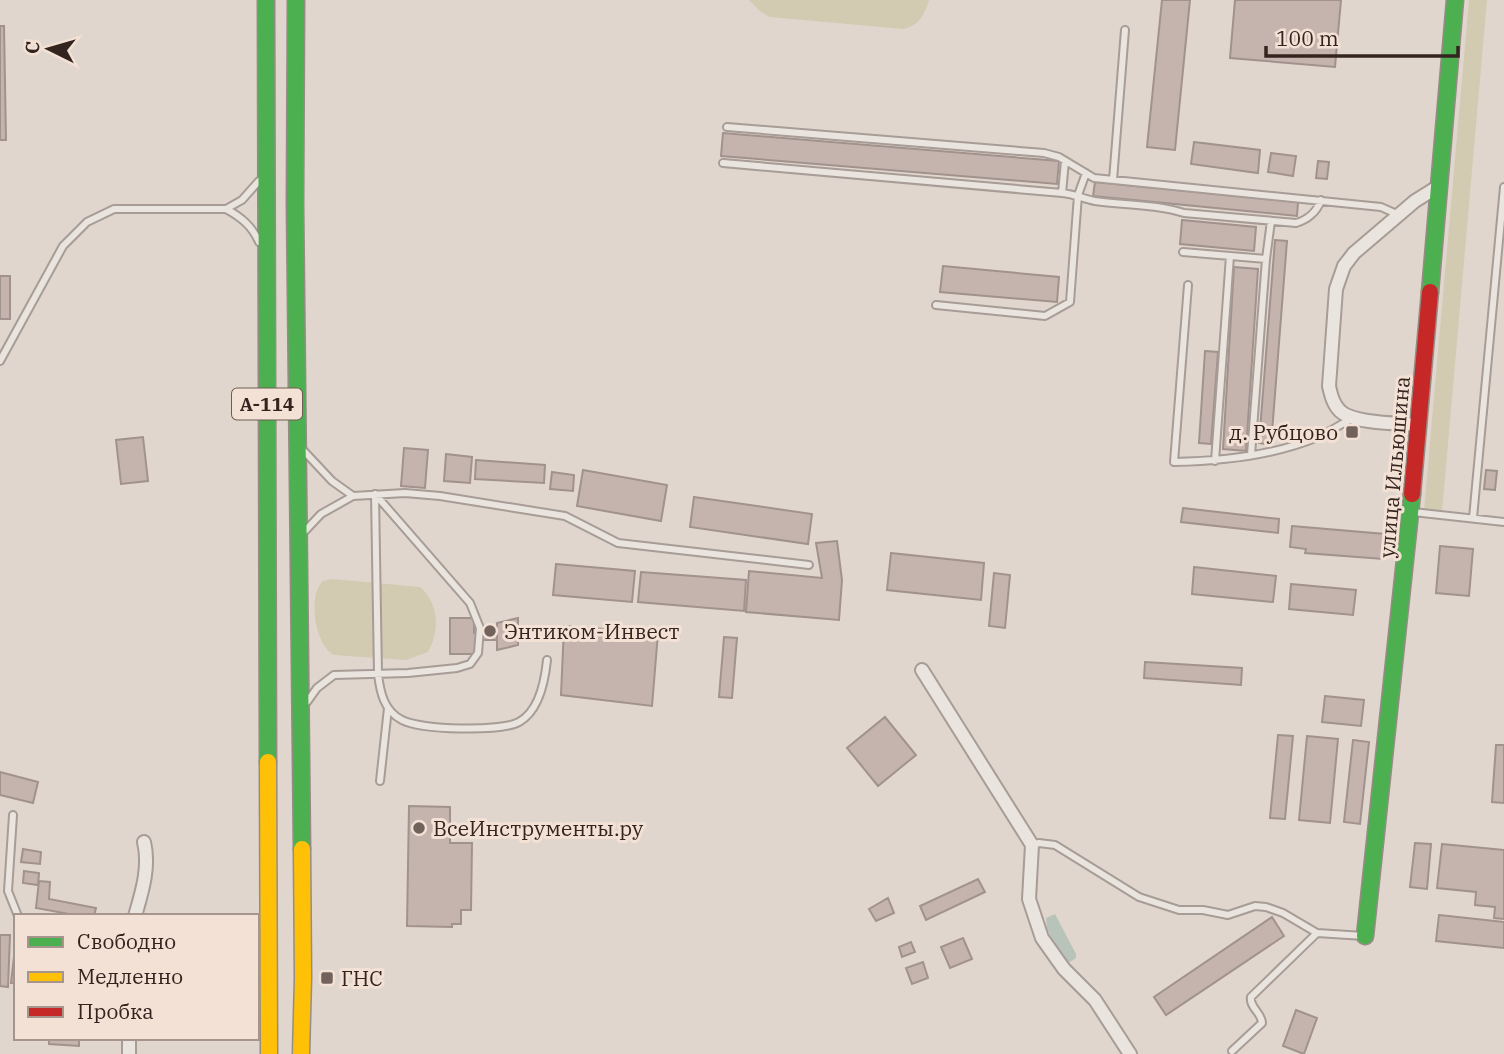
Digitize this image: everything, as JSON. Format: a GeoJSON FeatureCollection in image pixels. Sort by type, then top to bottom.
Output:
{"type":"FeatureCollection","features":[{"type":"Feature","properties":{"kind":"main road","name":"А-114"},"geometry":{"type":"LineString","coordinates":[[266,0],[269,1054]]}},
{"type":"Feature","properties":{"kind":"main road","name":"А-114"},"geometry":{"type":"LineString","coordinates":[[296,0],[302,1054]]}},
{"type":"Feature","properties":{"kind":"main road","name":"улица Ильюшина"},"geometry":{"type":"LineString","coordinates":[[1365,936],[1411,512],[1455,0]]}},
{"type":"Feature","properties":{"kind":"street"},"geometry":{"type":"LineString","coordinates":[[1419,425],[1353,418],[1341,412],[1332,401],[1329,386],[1338,276],[1354,253],[1439,186]]}},
{"type":"Feature","properties":{"kind":"street"},"geometry":{"type":"LineString","coordinates":[[922,670],[1032,845],[1029,899],[1042,938],[1063,969],[1095,1000],[1130,1054]]}},
{"type":"Feature","properties":{"kind":"street"},"geometry":{"type":"LineString","coordinates":[[136,914],[145,876],[144,842]]}},
{"type":"Feature","properties":{"kind":"lane"},"geometry":{"type":"LineString","coordinates":[[1113,180],[1125,30]]}},
{"type":"Feature","properties":{"kind":"lane"},"geometry":{"type":"LineString","coordinates":[[727,127],[1044,153],[1065,161],[1094,178],[1381,207],[1399,215]]}},
{"type":"Feature","properties":{"kind":"lane"},"geometry":{"type":"LineString","coordinates":[[1062,193],[1065,161]]}},
{"type":"Feature","properties":{"kind":"lane"},"geometry":{"type":"LineString","coordinates":[[723,163],[1062,193],[1090,200],[1169,208],[1184,213],[1296,223],[1304,221],[1315,212],[1321,200]]}},
{"type":"Feature","properties":{"kind":"lane"},"geometry":{"type":"LineString","coordinates":[[226,209],[242,200],[255,187],[265,167]]}},
{"type":"Feature","properties":{"kind":"lane"},"geometry":{"type":"LineString","coordinates":[[936,305],[1045,316],[1070,302],[1078,195],[1086,173]]}},
{"type":"Feature","properties":{"kind":"lane"},"geometry":{"type":"LineString","coordinates":[[1473,518],[1504,187]]}},
{"type":"Feature","properties":{"kind":"lane"},"geometry":{"type":"LineString","coordinates":[[0,361],[63,246],[87,222],[114,209],[226,209],[241,216],[255,233],[266,260]]}},
{"type":"Feature","properties":{"kind":"lane"},"geometry":{"type":"LineString","coordinates":[[1251,455],[1271,221]]}},
{"type":"Feature","properties":{"kind":"lane"},"geometry":{"type":"LineString","coordinates":[[1183,252],[1266,259]]}},
{"type":"Feature","properties":{"kind":"lane"},"geometry":{"type":"LineString","coordinates":[[1216,461],[1230,256]]}},
{"type":"Feature","properties":{"kind":"lane"},"geometry":{"type":"LineString","coordinates":[[1188,285],[1174,461],[1216,461],[1291,446],[1318,437],[1353,418]]}},
{"type":"Feature","properties":{"kind":"lane"},"geometry":{"type":"LineString","coordinates":[[297,442],[317,466],[353,496]]}},
{"type":"Feature","properties":{"kind":"lane"},"geometry":{"type":"LineString","coordinates":[[298,543],[309,525],[321,514],[353,496],[405,493],[565,516],[618,543],[809,565]]}},
{"type":"Feature","properties":{"kind":"lane"},"geometry":{"type":"LineString","coordinates":[[300,713],[317,688],[334,675],[434,671],[470,664],[478,653],[480,628],[470,603],[375,494]]}},
{"type":"Feature","properties":{"kind":"lane"},"geometry":{"type":"LineString","coordinates":[[375,494],[378,674],[380,692],[388,708],[401,720],[423,726],[495,729],[520,721],[536,703],[544,684],[547,660]]}},
{"type":"Feature","properties":{"kind":"lane"},"geometry":{"type":"LineString","coordinates":[[1411,512],[1504,522]]}},
{"type":"Feature","properties":{"kind":"lane"},"geometry":{"type":"LineString","coordinates":[[380,781],[388,708]]}},
{"type":"Feature","properties":{"kind":"lane"},"geometry":{"type":"LineString","coordinates":[[13,815],[8,891],[17,914]]}},
{"type":"Feature","properties":{"kind":"lane"},"geometry":{"type":"LineString","coordinates":[[1032,845],[1055,845],[1139,897],[1157,904],[1179,910],[1203,910],[1228,915],[1255,906],[1266,906],[1317,933],[1365,936]]}},
{"type":"Feature","properties":{"kind":"lane"},"geometry":{"type":"LineString","coordinates":[[1232,1051],[1262,1023],[1251,1003],[1251,997],[1317,933]]}},
{"type":"Feature","properties":{"kind":"shaded area"},"geometry":{"type":"Polygon","coordinates":[[[749,0],[929,0],[920,19],[903,29],[770,17],[749,0]]]}},
{"type":"Feature","properties":{"kind":"shaded area"},"geometry":{"type":"Polygon","coordinates":[[[1469,0],[1487,0],[1442,512],[1424,511],[1469,0]]]}},
{"type":"Feature","properties":{"kind":"shaded area"},"geometry":{"type":"Polygon","coordinates":[[[332,579],[420,587],[431,601],[436,618],[428,652],[406,660],[334,655],[327,650],[318,631],[314,608],[318,588],[323,581],[332,579]]]}},
{"type":"Feature","properties":{"kind":"shaded area"},"geometry":{"type":"Polygon","coordinates":[[[1055,914],[1076,954],[1076,958],[1070,962],[1061,958],[1047,928],[1046,918],[1055,914]]]}},
{"type":"Feature","properties":{"kind":"building"},"geometry":{"type":"Polygon","coordinates":[[[1162,0],[1190,0],[1175,150],[1147,147],[1162,0]]]}},
{"type":"Feature","properties":{"kind":"building"},"geometry":{"type":"Polygon","coordinates":[[[1235,0],[1341,0],[1335,67],[1230,58],[1235,0]]]}},
{"type":"Feature","properties":{"kind":"building"},"geometry":{"type":"Polygon","coordinates":[[[0,26],[4,26],[6,140],[0,140],[0,26]]]}},
{"type":"Feature","properties":{"kind":"building"},"geometry":{"type":"Polygon","coordinates":[[[723,133],[1059,161],[1057,184],[721,156],[723,133]]]}},
{"type":"Feature","properties":{"kind":"building"},"geometry":{"type":"Polygon","coordinates":[[[1194,142],[1260,150],[1258,173],[1191,164],[1194,142]]]}},
{"type":"Feature","properties":{"kind":"building"},"geometry":{"type":"Polygon","coordinates":[[[1271,153],[1296,156],[1293,176],[1268,172],[1271,153]]]}},
{"type":"Feature","properties":{"kind":"building"},"geometry":{"type":"Polygon","coordinates":[[[1318,161],[1329,162],[1327,179],[1316,178],[1318,161]]]}},
{"type":"Feature","properties":{"kind":"building"},"geometry":{"type":"Polygon","coordinates":[[[1095,182],[1298,202],[1297,216],[1093,196],[1095,182]]]}},
{"type":"Feature","properties":{"kind":"building"},"geometry":{"type":"Polygon","coordinates":[[[1182,220],[1256,227],[1254,251],[1180,244],[1182,220]]]}},
{"type":"Feature","properties":{"kind":"building"},"geometry":{"type":"Polygon","coordinates":[[[1275,240],[1287,241],[1271,445],[1259,443],[1275,240]]]}},
{"type":"Feature","properties":{"kind":"building"},"geometry":{"type":"Polygon","coordinates":[[[943,266],[1059,277],[1057,302],[940,292],[943,266]]]}},
{"type":"Feature","properties":{"kind":"building"},"geometry":{"type":"Polygon","coordinates":[[[1234,267],[1258,269],[1246,451],[1223,449],[1234,267]]]}},
{"type":"Feature","properties":{"kind":"building"},"geometry":{"type":"Polygon","coordinates":[[[0,276],[10,276],[10,319],[0,319],[0,276]]]}},
{"type":"Feature","properties":{"kind":"building"},"geometry":{"type":"Polygon","coordinates":[[[1205,351],[1218,352],[1211,444],[1199,443],[1205,351]]]}},
{"type":"Feature","properties":{"kind":"building"},"geometry":{"type":"Polygon","coordinates":[[[143,437],[148,481],[121,484],[116,440],[143,437]]]}},
{"type":"Feature","properties":{"kind":"building"},"geometry":{"type":"Polygon","coordinates":[[[404,448],[428,450],[425,488],[401,486],[404,448]]]}},
{"type":"Feature","properties":{"kind":"building"},"geometry":{"type":"Polygon","coordinates":[[[446,454],[472,457],[470,483],[444,481],[446,454]]]}},
{"type":"Feature","properties":{"kind":"building"},"geometry":{"type":"Polygon","coordinates":[[[476,460],[545,465],[544,483],[475,479],[476,460]]]}},
{"type":"Feature","properties":{"kind":"building"},"geometry":{"type":"Polygon","coordinates":[[[583,470],[667,485],[661,521],[577,506],[583,470]]]}},
{"type":"Feature","properties":{"kind":"building"},"geometry":{"type":"Polygon","coordinates":[[[1486,470],[1497,471],[1495,490],[1484,489],[1486,470]]]}},
{"type":"Feature","properties":{"kind":"building"},"geometry":{"type":"Polygon","coordinates":[[[552,472],[574,475],[573,491],[550,489],[552,472]]]}},
{"type":"Feature","properties":{"kind":"building"},"geometry":{"type":"Polygon","coordinates":[[[694,497],[812,514],[808,544],[690,527],[694,497]]]}},
{"type":"Feature","properties":{"kind":"building"},"geometry":{"type":"Polygon","coordinates":[[[1183,508],[1279,519],[1278,533],[1181,522],[1183,508]]]}},
{"type":"Feature","properties":{"kind":"building"},"geometry":{"type":"Polygon","coordinates":[[[1292,526],[1385,534],[1383,559],[1305,553],[1306,549],[1290,547],[1292,526]]]}},
{"type":"Feature","properties":{"kind":"building"},"geometry":{"type":"Polygon","coordinates":[[[837,541],[842,580],[839,620],[746,612],[749,571],[822,578],[816,543],[837,541]]]}},
{"type":"Feature","properties":{"kind":"building"},"geometry":{"type":"Polygon","coordinates":[[[1440,546],[1473,549],[1469,596],[1436,593],[1440,546]]]}},
{"type":"Feature","properties":{"kind":"building"},"geometry":{"type":"Polygon","coordinates":[[[891,553],[984,563],[981,600],[887,590],[891,553]]]}},
{"type":"Feature","properties":{"kind":"building"},"geometry":{"type":"Polygon","coordinates":[[[556,564],[635,571],[632,602],[553,595],[556,564]]]}},
{"type":"Feature","properties":{"kind":"building"},"geometry":{"type":"Polygon","coordinates":[[[1194,567],[1276,576],[1273,602],[1192,594],[1194,567]]]}},
{"type":"Feature","properties":{"kind":"building"},"geometry":{"type":"Polygon","coordinates":[[[641,572],[746,580],[744,611],[638,602],[641,572]]]}},
{"type":"Feature","properties":{"kind":"building"},"geometry":{"type":"Polygon","coordinates":[[[994,573],[1010,575],[1005,628],[989,626],[994,573]]]}},
{"type":"Feature","properties":{"kind":"building"},"geometry":{"type":"Polygon","coordinates":[[[1291,584],[1356,590],[1353,615],[1289,609],[1291,584]]]}},
{"type":"Feature","properties":{"kind":"building"},"geometry":{"type":"Polygon","coordinates":[[[450,618],[474,618],[474,633],[497,633],[497,640],[475,640],[475,654],[450,654],[450,618]]]}},
{"type":"Feature","properties":{"kind":"building"},"geometry":{"type":"Polygon","coordinates":[[[518,618],[518,645],[497,650],[497,623],[518,618]]]}},
{"type":"Feature","properties":{"kind":"building"},"geometry":{"type":"Polygon","coordinates":[[[564,626],[658,633],[652,706],[561,695],[564,626]]]}},
{"type":"Feature","properties":{"kind":"building"},"geometry":{"type":"Polygon","coordinates":[[[724,637],[737,638],[732,698],[719,697],[724,637]]]}},
{"type":"Feature","properties":{"kind":"building"},"geometry":{"type":"Polygon","coordinates":[[[1145,662],[1242,668],[1241,685],[1144,678],[1145,662]]]}},
{"type":"Feature","properties":{"kind":"building"},"geometry":{"type":"Polygon","coordinates":[[[1325,696],[1364,700],[1361,726],[1322,722],[1325,696]]]}},
{"type":"Feature","properties":{"kind":"building"},"geometry":{"type":"Polygon","coordinates":[[[885,717],[916,755],[878,786],[847,748],[885,717]]]}},
{"type":"Feature","properties":{"kind":"building"},"geometry":{"type":"Polygon","coordinates":[[[1278,735],[1293,736],[1285,819],[1270,818],[1278,735]]]}},
{"type":"Feature","properties":{"kind":"building"},"geometry":{"type":"Polygon","coordinates":[[[1307,736],[1338,739],[1330,823],[1299,820],[1307,736]]]}},
{"type":"Feature","properties":{"kind":"building"},"geometry":{"type":"Polygon","coordinates":[[[1353,740],[1369,742],[1360,824],[1344,822],[1353,740]]]}},
{"type":"Feature","properties":{"kind":"building"},"geometry":{"type":"Polygon","coordinates":[[[1496,745],[1504,745],[1504,803],[1492,802],[1496,745]]]}},
{"type":"Feature","properties":{"kind":"building"},"geometry":{"type":"Polygon","coordinates":[[[0,772],[38,782],[33,803],[0,795],[0,772]]]}},
{"type":"Feature","properties":{"kind":"building"},"geometry":{"type":"Polygon","coordinates":[[[409,806],[450,807],[450,843],[472,843],[471,910],[461,910],[461,924],[452,924],[452,927],[407,926],[409,806]]]}},
{"type":"Feature","properties":{"kind":"building"},"geometry":{"type":"Polygon","coordinates":[[[1415,843],[1431,844],[1427,889],[1410,887],[1415,843]]]}},
{"type":"Feature","properties":{"kind":"building"},"geometry":{"type":"Polygon","coordinates":[[[1442,844],[1504,850],[1504,919],[1494,918],[1495,907],[1475,905],[1476,892],[1437,888],[1442,844]]]}},
{"type":"Feature","properties":{"kind":"building"},"geometry":{"type":"Polygon","coordinates":[[[23,849],[41,852],[40,864],[21,862],[23,849]]]}},
{"type":"Feature","properties":{"kind":"building"},"geometry":{"type":"Polygon","coordinates":[[[24,871],[39,873],[38,885],[23,883],[24,871]]]}},
{"type":"Feature","properties":{"kind":"building"},"geometry":{"type":"Polygon","coordinates":[[[978,879],[985,892],[926,920],[920,906],[978,879]]]}},
{"type":"Feature","properties":{"kind":"building"},"geometry":{"type":"Polygon","coordinates":[[[39,881],[50,882],[49,899],[96,908],[94,914],[69,914],[36,908],[39,881]]]}},
{"type":"Feature","properties":{"kind":"building"},"geometry":{"type":"Polygon","coordinates":[[[888,898],[894,913],[876,921],[869,909],[888,898]]]}},
{"type":"Feature","properties":{"kind":"building"},"geometry":{"type":"Polygon","coordinates":[[[1439,915],[1504,922],[1504,948],[1436,941],[1439,915]]]}},
{"type":"Feature","properties":{"kind":"building"},"geometry":{"type":"Polygon","coordinates":[[[1272,917],[1284,936],[1166,1015],[1154,997],[1272,917]]]}},
{"type":"Feature","properties":{"kind":"building"},"geometry":{"type":"Polygon","coordinates":[[[0,935],[10,935],[8,987],[0,986],[0,935]]]}},
{"type":"Feature","properties":{"kind":"building"},"geometry":{"type":"Polygon","coordinates":[[[963,938],[972,959],[950,968],[941,947],[963,938]]]}},
{"type":"Feature","properties":{"kind":"building"},"geometry":{"type":"Polygon","coordinates":[[[911,942],[915,952],[902,957],[899,947],[911,942]]]}},
{"type":"Feature","properties":{"kind":"building"},"geometry":{"type":"Polygon","coordinates":[[[14,956],[14,983],[11,983],[14,956]]]}},
{"type":"Feature","properties":{"kind":"building"},"geometry":{"type":"Polygon","coordinates":[[[923,962],[928,978],[912,984],[906,968],[923,962]]]}},
{"type":"Feature","properties":{"kind":"building"},"geometry":{"type":"Polygon","coordinates":[[[1296,1010],[1317,1018],[1304,1054],[1283,1046],[1296,1010]]]}},
{"type":"Feature","properties":{"kind":"building"},"geometry":{"type":"Polygon","coordinates":[[[49,1040],[79,1040],[79,1046],[49,1044],[49,1040]]]}},
{"type":"Feature","properties":{"kind":"traffic: fast"},"geometry":{"type":"LineString","coordinates":[[266,0],[268,762]]}},
{"type":"Feature","properties":{"kind":"traffic: fast"},"geometry":{"type":"LineString","coordinates":[[296,0],[295,203],[302,849]]}},
{"type":"Feature","properties":{"kind":"traffic: fast"},"geometry":{"type":"LineString","coordinates":[[1430,292],[1455,0]]}},
{"type":"Feature","properties":{"kind":"traffic: fast"},"geometry":{"type":"LineString","coordinates":[[1365,936],[1412,494]]}},
{"type":"Feature","properties":{"kind":"traffic: slow"},"geometry":{"type":"LineString","coordinates":[[268,762],[269,1054]]}},
{"type":"Feature","properties":{"kind":"traffic: slow"},"geometry":{"type":"LineString","coordinates":[[301,1054],[302,849]]}},
{"type":"Feature","properties":{"kind":"traffic: jam"},"geometry":{"type":"LineString","coordinates":[[1412,494],[1430,292]]}},
{"type":"Feature","properties":{"kind":"place","name":"д. Рубцово"},"geometry":{"type":"Point","coordinates":[1352,432]}},
{"type":"Feature","properties":{"kind":"place","name":"Энтиком-Инвест"},"geometry":{"type":"Point","coordinates":[490,631]}},
{"type":"Feature","properties":{"kind":"place","name":"ВсеИнструменты.ру"},"geometry":{"type":"Point","coordinates":[419,828]}},
{"type":"Feature","properties":{"kind":"place","name":"ГНС"},"geometry":{"type":"Point","coordinates":[327,978]}}]}
